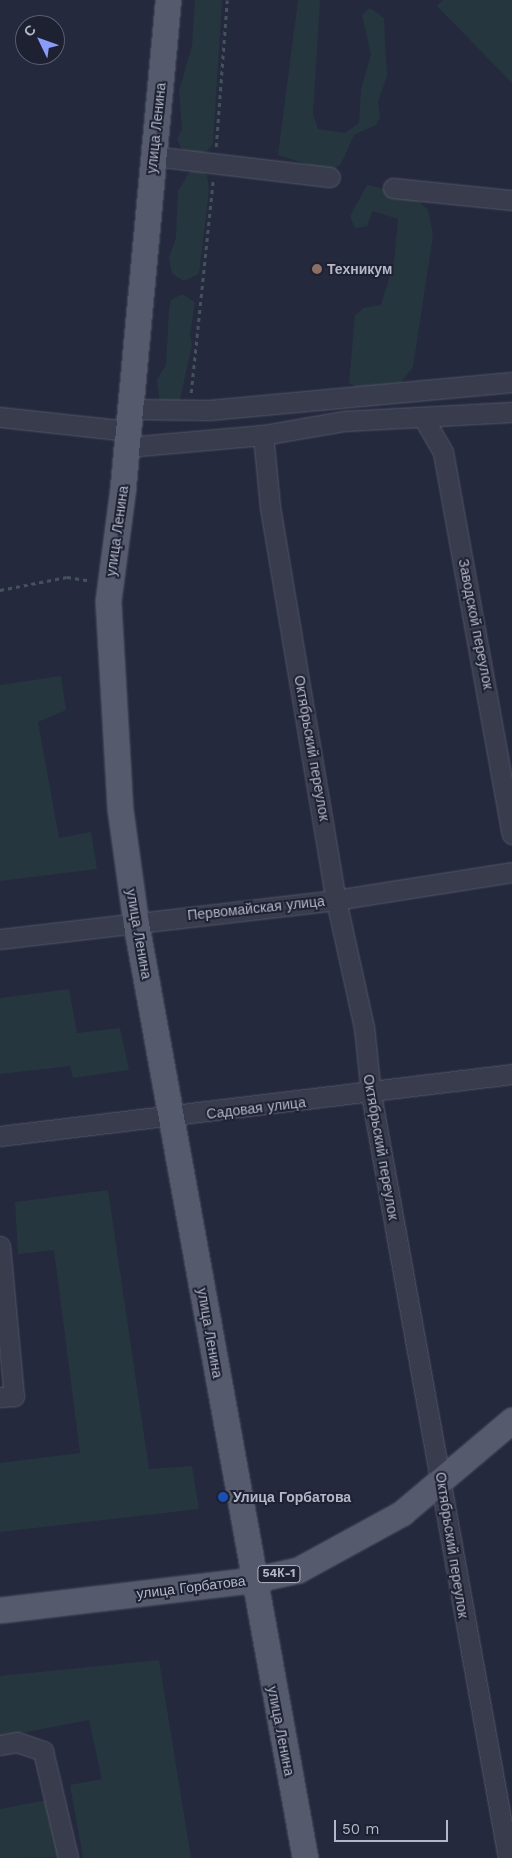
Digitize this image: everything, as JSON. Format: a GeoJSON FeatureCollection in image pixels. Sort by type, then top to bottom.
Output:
{"type":"FeatureCollection","features":[{"type":"Feature","properties":{"kind":"main road","name":"улица Ленина"},"geometry":{"type":"LineString","coordinates":[[168,0],[128,429],[110,584],[120,809],[136,924],[253,1580],[305,1858]]}},
{"type":"Feature","properties":{"kind":"main road","name":"улица Горбатова"},"geometry":{"type":"LineString","coordinates":[[0,1610],[253,1580],[298,1570],[354,1544],[402,1513],[512,1420]]}},
{"type":"Feature","properties":{"kind":"street"},"geometry":{"type":"LineString","coordinates":[[153,156],[330,177]]}},
{"type":"Feature","properties":{"kind":"street"},"geometry":{"type":"LineString","coordinates":[[393,188],[512,200]]}},
{"type":"Feature","properties":{"kind":"street"},"geometry":{"type":"LineString","coordinates":[[128,429],[190,410],[512,382]]}},
{"type":"Feature","properties":{"kind":"street"},"geometry":{"type":"LineString","coordinates":[[0,417],[128,429],[263,435],[344,422],[424,419],[512,412]]}},
{"type":"Feature","properties":{"kind":"street","name":"Заводской переулок"},"geometry":{"type":"LineString","coordinates":[[424,419],[443,452],[512,834]]}},
{"type":"Feature","properties":{"kind":"street","name":"Октябрьский переулок"},"geometry":{"type":"LineString","coordinates":[[263,435],[270,507],[336,900],[364,1028],[370,1094],[442,1480],[457,1586],[508,1858]]}},
{"type":"Feature","properties":{"kind":"street","name":"Первомайская улица"},"geometry":{"type":"LineString","coordinates":[[0,939],[336,900],[512,872]]}},
{"type":"Feature","properties":{"kind":"street","name":"Садовая улица"},"geometry":{"type":"LineString","coordinates":[[0,1136],[172,1119],[512,1074]]}},
{"type":"Feature","properties":{"kind":"street"},"geometry":{"type":"LineString","coordinates":[[0,1246],[14,1396],[0,1397]]}},
{"type":"Feature","properties":{"kind":"street"},"geometry":{"type":"LineString","coordinates":[[0,1745],[30,1744],[43,1751],[62,1821],[68,1858]]}},
{"type":"Feature","properties":{"kind":"path"},"geometry":{"type":"LineString","coordinates":[[190,410],[214,164],[227,0]]}},
{"type":"Feature","properties":{"kind":"path"},"geometry":{"type":"LineString","coordinates":[[0,590],[67,577],[110,584]]}},
{"type":"Feature","properties":{"kind":"shaded area"},"geometry":{"type":"Polygon","coordinates":[[[195,0],[222,0],[213,144],[206,152],[193,154],[181,148],[177,139],[182,129],[179,91],[192,46],[195,0]]]}},
{"type":"Feature","properties":{"kind":"shaded area"},"geometry":{"type":"Polygon","coordinates":[[[298,0],[320,0],[313,114],[318,129],[345,133],[359,123],[361,90],[371,54],[362,15],[370,8],[384,18],[387,76],[378,101],[380,117],[376,125],[354,135],[341,164],[330,171],[278,155],[298,0]]]}},
{"type":"Feature","properties":{"kind":"shaded area"},"geometry":{"type":"Polygon","coordinates":[[[443,0],[512,0],[512,83],[437,6],[443,0]]]}},
{"type":"Feature","properties":{"kind":"shaded area"},"geometry":{"type":"Polygon","coordinates":[[[193,166],[207,175],[209,190],[199,274],[184,281],[172,274],[169,258],[176,238],[178,191],[193,166]]]}},
{"type":"Feature","properties":{"kind":"shaded area"},"geometry":{"type":"Polygon","coordinates":[[[367,185],[411,195],[428,210],[433,235],[413,367],[401,382],[359,388],[349,383],[355,316],[363,308],[381,305],[394,262],[398,219],[373,211],[367,226],[355,228],[350,216],[367,185]]]}},
{"type":"Feature","properties":{"kind":"shaded area"},"geometry":{"type":"Polygon","coordinates":[[[182,294],[195,302],[190,334],[192,345],[179,404],[169,405],[159,398],[157,379],[166,365],[171,300],[182,294]]]}},
{"type":"Feature","properties":{"kind":"shaded area"},"geometry":{"type":"Polygon","coordinates":[[[61,676],[66,710],[38,722],[59,838],[91,832],[97,869],[0,881],[0,685],[61,676]]]}},
{"type":"Feature","properties":{"kind":"shaded area"},"geometry":{"type":"Polygon","coordinates":[[[69,989],[77,1033],[120,1028],[129,1070],[73,1078],[70,1066],[0,1074],[0,998],[69,989]]]}},
{"type":"Feature","properties":{"kind":"shaded area"},"geometry":{"type":"Polygon","coordinates":[[[108,1190],[149,1469],[192,1466],[199,1509],[0,1532],[0,1463],[80,1453],[54,1250],[18,1254],[15,1202],[108,1190]]]}},
{"type":"Feature","properties":{"kind":"shaded area"},"geometry":{"type":"Polygon","coordinates":[[[159,1660],[191,1858],[83,1858],[70,1785],[102,1779],[89,1720],[0,1737],[0,1676],[159,1660]]]}},
{"type":"Feature","properties":{"kind":"shaded area"},"geometry":{"type":"Polygon","coordinates":[[[52,1799],[61,1857],[0,1858],[0,1809],[52,1799]]]}},
{"type":"Feature","properties":{"kind":"place","name":"Техникум"},"geometry":{"type":"Point","coordinates":[317,269]}},
{"type":"Feature","properties":{"kind":"place","name":"Улица Горбатова"},"geometry":{"type":"Point","coordinates":[223,1497]}}]}
